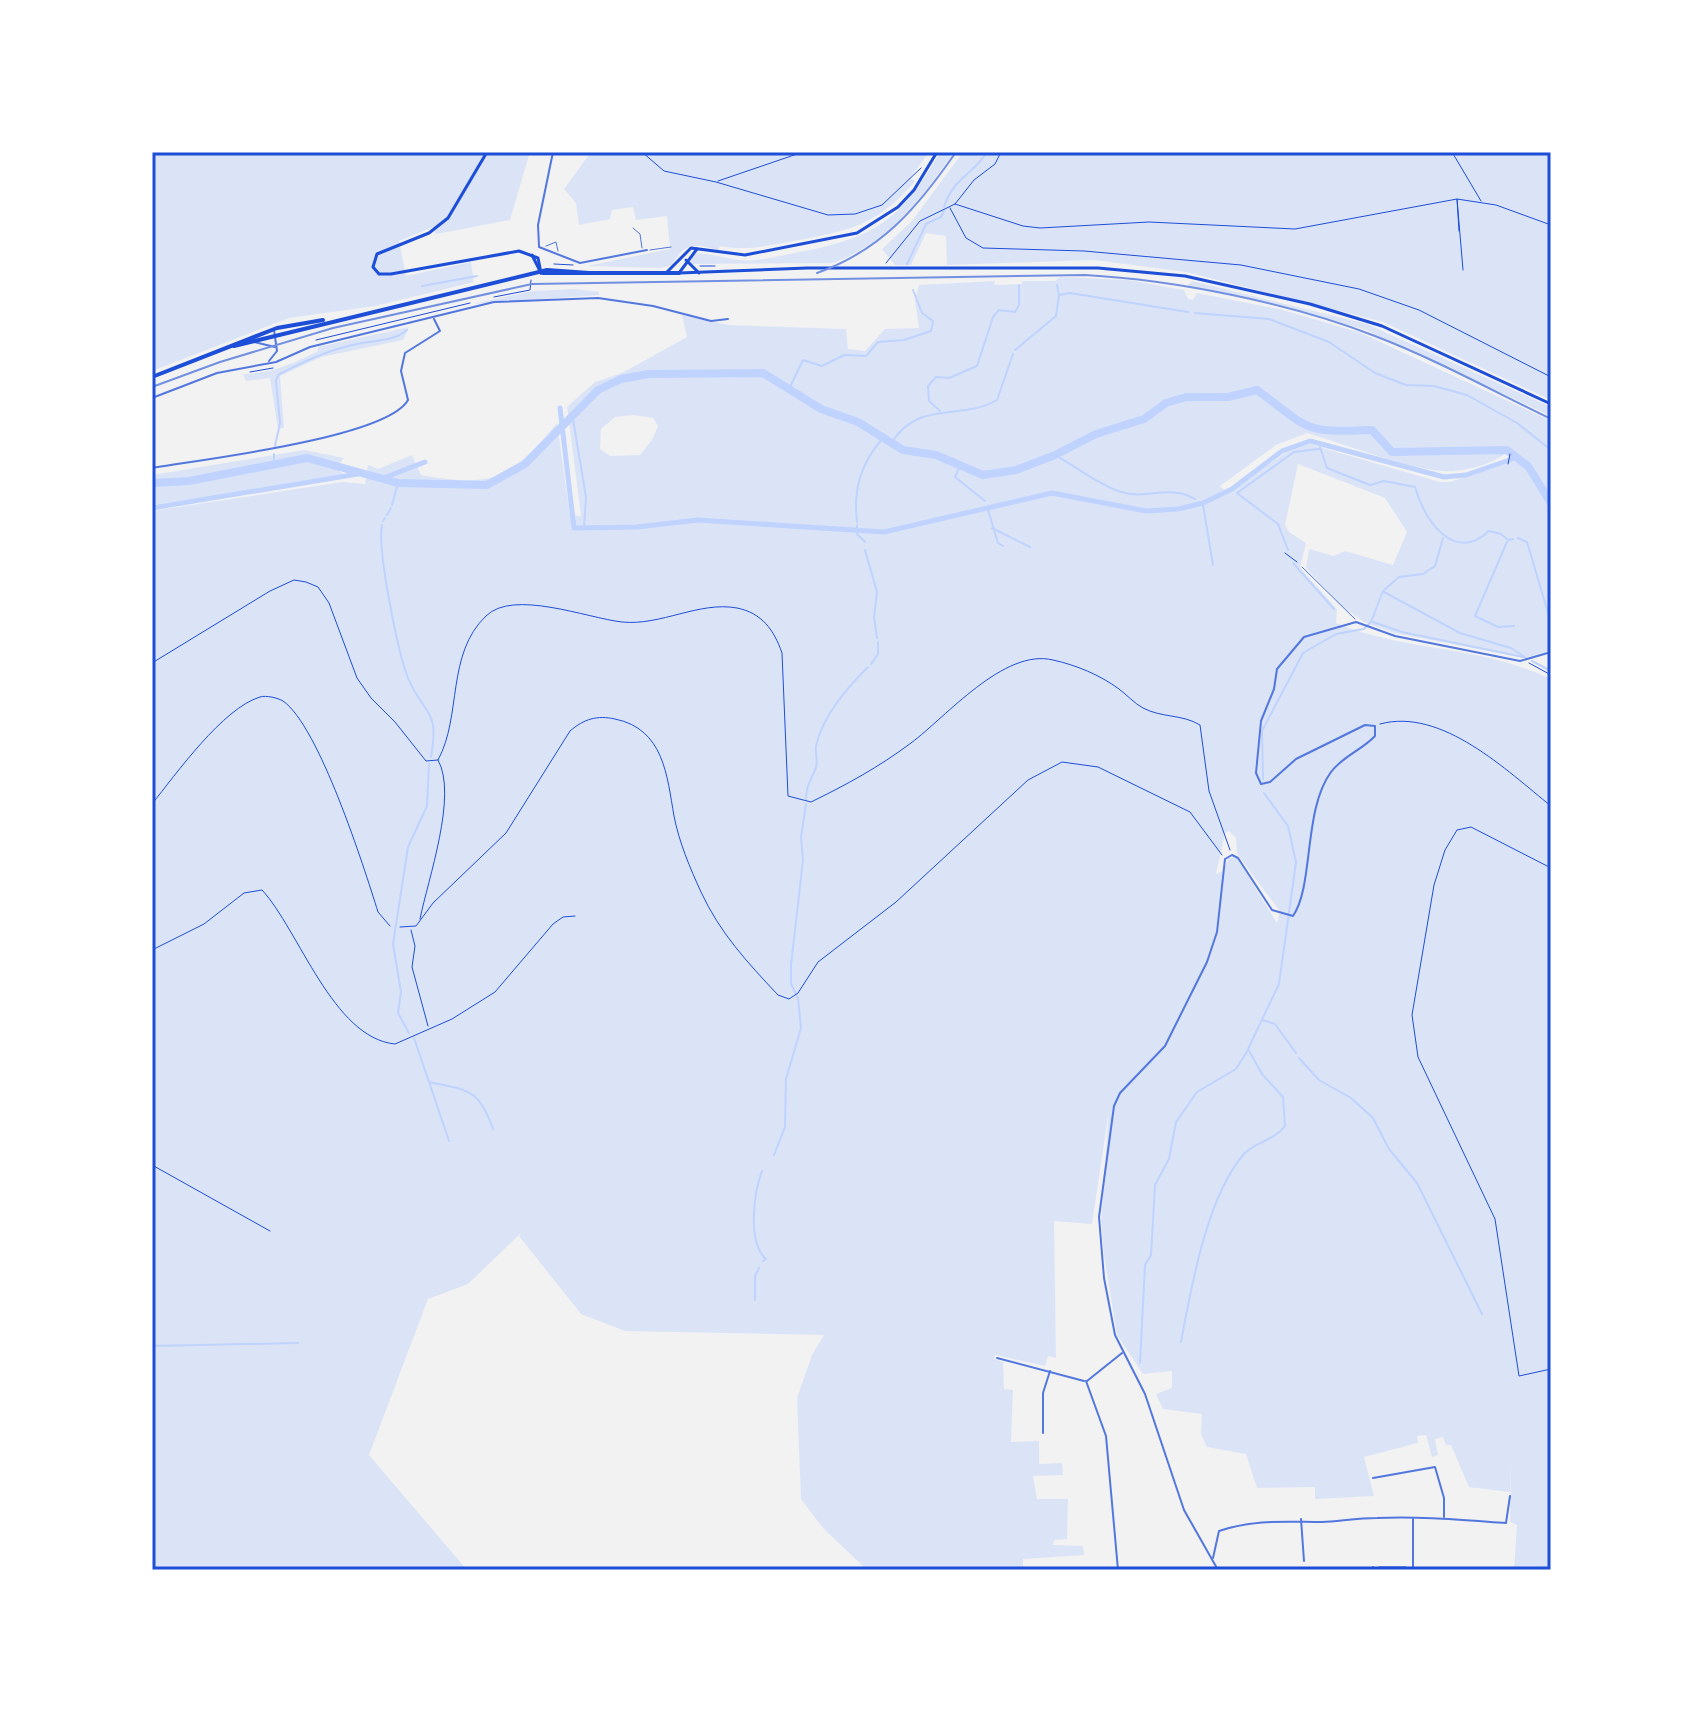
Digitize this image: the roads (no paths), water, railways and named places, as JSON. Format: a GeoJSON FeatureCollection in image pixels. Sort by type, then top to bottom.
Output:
{"type":"FeatureCollection","features":[{"type":"Feature","properties":{"kind":"main road"},"geometry":{"type":"LineString","coordinates":[[664,274],[686,250],[745,255],[857,233],[898,207],[914,190],[937,152]]}},
{"type":"Feature","properties":{"kind":"main road"},"geometry":{"type":"LineString","coordinates":[[486,154],[448,218],[429,233],[377,254],[373,267],[379,274],[391,274],[519,251],[538,258],[541,273]]}},
{"type":"Feature","properties":{"kind":"main road"},"geometry":{"type":"LineString","coordinates":[[679,273],[697,249]]}},
{"type":"Feature","properties":{"kind":"main road"},"geometry":{"type":"LineString","coordinates":[[530,254],[541,273]]}},
{"type":"Feature","properties":{"kind":"main road"},"geometry":{"type":"LineString","coordinates":[[526,276],[534,259]]}},
{"type":"Feature","properties":{"kind":"main road"},"geometry":{"type":"LineString","coordinates":[[686,260],[699,273]]}},
{"type":"Feature","properties":{"kind":"main road"},"geometry":{"type":"LineString","coordinates":[[676,264],[679,273]]}},
{"type":"Feature","properties":{"kind":"main road"},"geometry":{"type":"LineString","coordinates":[[234,346],[329,320],[563,269],[589,273],[664,274],[807,268],[1098,268],[1185,276],[1310,304],[1382,326],[1551,404]]}},
{"type":"Feature","properties":{"kind":"main road"},"geometry":{"type":"LineString","coordinates":[[152,377],[274,329],[303,321],[329,320]]}},
{"type":"Feature","properties":{"kind":"street"},"geometry":{"type":"LineString","coordinates":[[539,247],[538,225],[553,152]]}},
{"type":"Feature","properties":{"kind":"street"},"geometry":{"type":"LineString","coordinates":[[539,247],[582,263],[645,250]]}},
{"type":"Feature","properties":{"kind":"street"},"geometry":{"type":"LineString","coordinates":[[530,254],[539,247]]}},
{"type":"Feature","properties":{"kind":"street"},"geometry":{"type":"LineString","coordinates":[[152,398],[217,373],[268,362],[316,345],[494,302],[598,298],[653,306],[711,321],[728,319]]}},
{"type":"Feature","properties":{"kind":"street"},"geometry":{"type":"LineString","coordinates":[[152,468],[339,434],[390,414],[408,400],[402,361],[408,349],[440,331],[434,318]]}},
{"type":"Feature","properties":{"kind":"street"},"geometry":{"type":"LineString","coordinates":[[268,362],[276,349],[274,329]]}},
{"type":"Feature","properties":{"kind":"street"},"geometry":{"type":"LineString","coordinates":[[254,342],[287,355]]}},
{"type":"Feature","properties":{"kind":"street"},"geometry":{"type":"LineString","coordinates":[[1218,1570],[1184,1510],[1145,1394],[1115,1335],[1104,1278],[1099,1217],[1114,1106],[1124,1088],[1165,1046],[1207,962],[1217,932],[1223,861],[1229,855],[1236,856],[1269,906],[1289,917],[1298,909],[1310,832],[1325,784],[1340,763],[1375,736],[1375,726],[1365,725],[1311,751],[1270,782],[1261,784],[1257,779],[1257,738],[1283,659],[1304,637],[1356,622],[1406,639],[1526,662],[1551,652]]}},
{"type":"Feature","properties":{"kind":"street"},"geometry":{"type":"LineString","coordinates":[[1086,1381],[1122,1353]]}},
{"type":"Feature","properties":{"kind":"street"},"geometry":{"type":"LineString","coordinates":[[997,1358],[1086,1381]]}},
{"type":"Feature","properties":{"kind":"street"},"geometry":{"type":"LineString","coordinates":[[1043,1433],[1043,1393],[1050,1371]]}},
{"type":"Feature","properties":{"kind":"street"},"geometry":{"type":"LineString","coordinates":[[1086,1381],[1106,1436],[1118,1570]]}},
{"type":"Feature","properties":{"kind":"street"},"geometry":{"type":"LineString","coordinates":[[1373,1478],[1435,1467],[1444,1498],[1444,1518]]}},
{"type":"Feature","properties":{"kind":"street"},"geometry":{"type":"LineString","coordinates":[[1213,1558],[1219,1531],[1255,1522],[1444,1518],[1506,1523],[1510,1496]]}},
{"type":"Feature","properties":{"kind":"street"},"geometry":{"type":"LineString","coordinates":[[1412,1568],[1413,1518]]}},
{"type":"Feature","properties":{"kind":"street"},"geometry":{"type":"LineString","coordinates":[[1301,1519],[1304,1561]]}},
{"type":"Feature","properties":{"kind":"street"},"geometry":{"type":"LineString","coordinates":[[1328,1570],[1335,1570]]}},
{"type":"Feature","properties":{"kind":"lane"},"geometry":{"type":"LineString","coordinates":[[633,228],[640,234],[645,250],[671,247]]}},
{"type":"Feature","properties":{"kind":"lane"},"geometry":{"type":"LineString","coordinates":[[544,249],[549,242],[556,242],[559,248],[554,254]]}},
{"type":"Feature","properties":{"kind":"lane"},"geometry":{"type":"LineString","coordinates":[[1302,567],[1356,622]]}},
{"type":"Feature","properties":{"kind":"waterway"},"geometry":{"type":"LineString","coordinates":[[944,207],[953,189],[987,152]]}},
{"type":"Feature","properties":{"kind":"waterway"},"geometry":{"type":"LineString","coordinates":[[907,264],[926,224],[941,217],[944,211]]}},
{"type":"Feature","properties":{"kind":"waterway"},"geometry":{"type":"LineString","coordinates":[[422,286],[477,276]]}},
{"type":"Feature","properties":{"kind":"waterway"},"geometry":{"type":"LineString","coordinates":[[940,411],[929,401],[928,386],[936,377],[949,378],[977,366],[993,317],[999,310],[1015,312],[1019,305],[1019,285]]}},
{"type":"Feature","properties":{"kind":"waterway"},"geometry":{"type":"LineString","coordinates":[[1057,285],[1059,295]]}},
{"type":"Feature","properties":{"kind":"waterway"},"geometry":{"type":"LineString","coordinates":[[790,387],[803,360],[822,366],[844,355],[866,356],[878,342],[904,340],[931,331],[933,321],[922,313],[913,290]]}},
{"type":"Feature","properties":{"kind":"waterway"},"geometry":{"type":"LineString","coordinates":[[1015,350],[1056,316],[1059,295],[1070,293],[1188,312]]}},
{"type":"Feature","properties":{"kind":"waterway"},"geometry":{"type":"LineString","coordinates":[[1195,313],[1269,319],[1329,342],[1375,373],[1406,385],[1434,386],[1467,395],[1517,423],[1551,450]]}},
{"type":"Feature","properties":{"kind":"waterway"},"geometry":{"type":"LineString","coordinates":[[275,446],[280,423],[278,375],[327,353],[390,339],[407,330]]}},
{"type":"Feature","properties":{"kind":"waterway"},"geometry":{"type":"LineString","coordinates":[[891,443],[915,420],[928,415],[969,410],[997,400],[1013,354]]}},
{"type":"Feature","properties":{"kind":"waterway"},"geometry":{"type":"LineString","coordinates":[[152,483],[189,481],[307,458],[398,483],[487,485],[525,464],[598,390],[621,379],[648,374],[763,373],[821,409],[858,422],[903,450],[936,455],[983,475],[1016,470],[1055,455],[1096,434],[1144,419],[1166,403],[1186,397],[1228,397],[1257,390],[1308,426],[1332,431],[1372,430],[1392,452],[1507,450],[1528,466],[1551,503]]}},
{"type":"Feature","properties":{"kind":"waterway"},"geometry":{"type":"LineString","coordinates":[[560,408],[574,528],[637,527],[698,520],[884,532],[1052,493],[1146,511],[1178,509],[1203,503],[1232,489],[1282,451],[1310,441],[1444,477],[1466,475],[1518,457]]}},
{"type":"Feature","properties":{"kind":"waterway"},"geometry":{"type":"LineString","coordinates":[[572,413],[586,497],[584,528]]}},
{"type":"Feature","properties":{"kind":"waterway"},"geometry":{"type":"LineString","coordinates":[[857,522],[856,498],[860,477],[869,457],[883,438]]}},
{"type":"Feature","properties":{"kind":"waterway"},"geometry":{"type":"LineString","coordinates":[[1320,447],[1327,468],[1370,485],[1384,481],[1415,487],[1433,524],[1453,540],[1464,543],[1476,540],[1489,531],[1501,534],[1508,540],[1513,539]]}},
{"type":"Feature","properties":{"kind":"waterway"},"geometry":{"type":"LineString","coordinates":[[1288,550],[1278,524],[1237,493],[1294,452],[1319,449]]}},
{"type":"Feature","properties":{"kind":"waterway"},"geometry":{"type":"LineString","coordinates":[[274,454],[274,462]]}},
{"type":"Feature","properties":{"kind":"waterway"},"geometry":{"type":"LineString","coordinates":[[1055,455],[1121,492],[1167,492],[1195,499]]}},
{"type":"Feature","properties":{"kind":"waterway"},"geometry":{"type":"LineString","coordinates":[[386,477],[425,462]]}},
{"type":"Feature","properties":{"kind":"waterway"},"geometry":{"type":"LineString","coordinates":[[960,466],[955,477],[985,501]]}},
{"type":"Feature","properties":{"kind":"waterway"},"geometry":{"type":"LineString","coordinates":[[152,508],[358,474]]}},
{"type":"Feature","properties":{"kind":"waterway"},"geometry":{"type":"LineString","coordinates":[[392,505],[398,483]]}},
{"type":"Feature","properties":{"kind":"waterway"},"geometry":{"type":"LineString","coordinates":[[1543,492],[1551,512]]}},
{"type":"Feature","properties":{"kind":"waterway"},"geometry":{"type":"LineString","coordinates":[[1203,505],[1213,565]]}},
{"type":"Feature","properties":{"kind":"waterway"},"geometry":{"type":"LineString","coordinates":[[387,515],[391,508]]}},
{"type":"Feature","properties":{"kind":"waterway"},"geometry":{"type":"LineString","coordinates":[[988,510],[998,543],[1003,546]]}},
{"type":"Feature","properties":{"kind":"waterway"},"geometry":{"type":"LineString","coordinates":[[382,525],[385,577],[394,625],[408,678],[432,720],[431,757]]}},
{"type":"Feature","properties":{"kind":"waterway"},"geometry":{"type":"LineString","coordinates":[[857,525],[857,534],[865,542]]}},
{"type":"Feature","properties":{"kind":"waterway"},"geometry":{"type":"LineString","coordinates":[[992,528],[1030,547]]}},
{"type":"Feature","properties":{"kind":"waterway"},"geometry":{"type":"LineString","coordinates":[[1263,779],[1262,731],[1303,653],[1336,634],[1364,629],[1371,622],[1383,591],[1399,577],[1423,574],[1435,566],[1443,538]]}},
{"type":"Feature","properties":{"kind":"waterway"},"geometry":{"type":"LineString","coordinates":[[1518,538],[1527,542],[1551,623]]}},
{"type":"Feature","properties":{"kind":"waterway"},"geometry":{"type":"LineString","coordinates":[[1507,542],[1475,616],[1498,627],[1514,626]]}},
{"type":"Feature","properties":{"kind":"waterway"},"geometry":{"type":"LineString","coordinates":[[865,550],[877,592],[874,617],[877,638]]}},
{"type":"Feature","properties":{"kind":"waterway"},"geometry":{"type":"LineString","coordinates":[[1293,563],[1334,609]]}},
{"type":"Feature","properties":{"kind":"waterway"},"geometry":{"type":"LineString","coordinates":[[1384,592],[1460,633],[1511,648],[1526,658]]}},
{"type":"Feature","properties":{"kind":"waterway"},"geometry":{"type":"LineString","coordinates":[[1373,622],[1402,632],[1523,657]]}},
{"type":"Feature","properties":{"kind":"waterway"},"geometry":{"type":"LineString","coordinates":[[871,664],[878,654],[878,642]]}},
{"type":"Feature","properties":{"kind":"waterway"},"geometry":{"type":"LineString","coordinates":[[1532,661],[1551,671]]}},
{"type":"Feature","properties":{"kind":"waterway"},"geometry":{"type":"LineString","coordinates":[[806,800],[817,765],[816,746],[824,724],[844,693],[868,667]]}},
{"type":"Feature","properties":{"kind":"waterway"},"geometry":{"type":"LineString","coordinates":[[409,1033],[398,1013],[401,992],[393,944],[408,847],[427,806],[429,764]]}},
{"type":"Feature","properties":{"kind":"waterway"},"geometry":{"type":"LineString","coordinates":[[1181,1342],[1202,1244],[1220,1194],[1244,1154],[1285,1126],[1283,1097],[1262,1074],[1248,1049],[1279,984],[1296,862],[1288,826],[1264,793]]}},
{"type":"Feature","properties":{"kind":"waterway"},"geometry":{"type":"LineString","coordinates":[[774,1155],[785,1127],[786,1079],[801,1028],[798,998],[791,984],[791,965],[806,804]]}},
{"type":"Feature","properties":{"kind":"waterway"},"geometry":{"type":"LineString","coordinates":[[1262,1020],[1275,1024],[1296,1053]]}},
{"type":"Feature","properties":{"kind":"waterway"},"geometry":{"type":"LineString","coordinates":[[414,1038],[429,1082],[470,1093],[482,1105],[493,1129]]}},
{"type":"Feature","properties":{"kind":"waterway"},"geometry":{"type":"LineString","coordinates":[[1140,1363],[1145,1265],[1151,1255],[1155,1185],[1169,1159],[1176,1122],[1197,1092],[1236,1069],[1248,1050]]}},
{"type":"Feature","properties":{"kind":"waterway"},"geometry":{"type":"LineString","coordinates":[[1299,1058],[1319,1080],[1351,1098],[1373,1118],[1389,1149],[1417,1183],[1482,1314]]}},
{"type":"Feature","properties":{"kind":"waterway"},"geometry":{"type":"LineString","coordinates":[[429,1082],[449,1141]]}},
{"type":"Feature","properties":{"kind":"waterway"},"geometry":{"type":"LineString","coordinates":[[762,1171],[754,1229],[756,1241],[766,1259],[763,1261]]}},
{"type":"Feature","properties":{"kind":"waterway"},"geometry":{"type":"LineString","coordinates":[[755,1300],[755,1276],[759,1268]]}},
{"type":"Feature","properties":{"kind":"waterway"},"geometry":{"type":"LineString","coordinates":[[152,1346],[298,1343]]}},
{"type":"Feature","properties":{"kind":"railway"},"geometry":{"type":"LineString","coordinates":[[817,273],[861,252],[880,239],[927,191],[956,152]]}},
{"type":"Feature","properties":{"kind":"railway"},"geometry":{"type":"LineString","coordinates":[[152,387],[220,362],[333,328],[532,284],[1085,275],[1194,288],[1307,313],[1420,355],[1551,419]]}}]}
